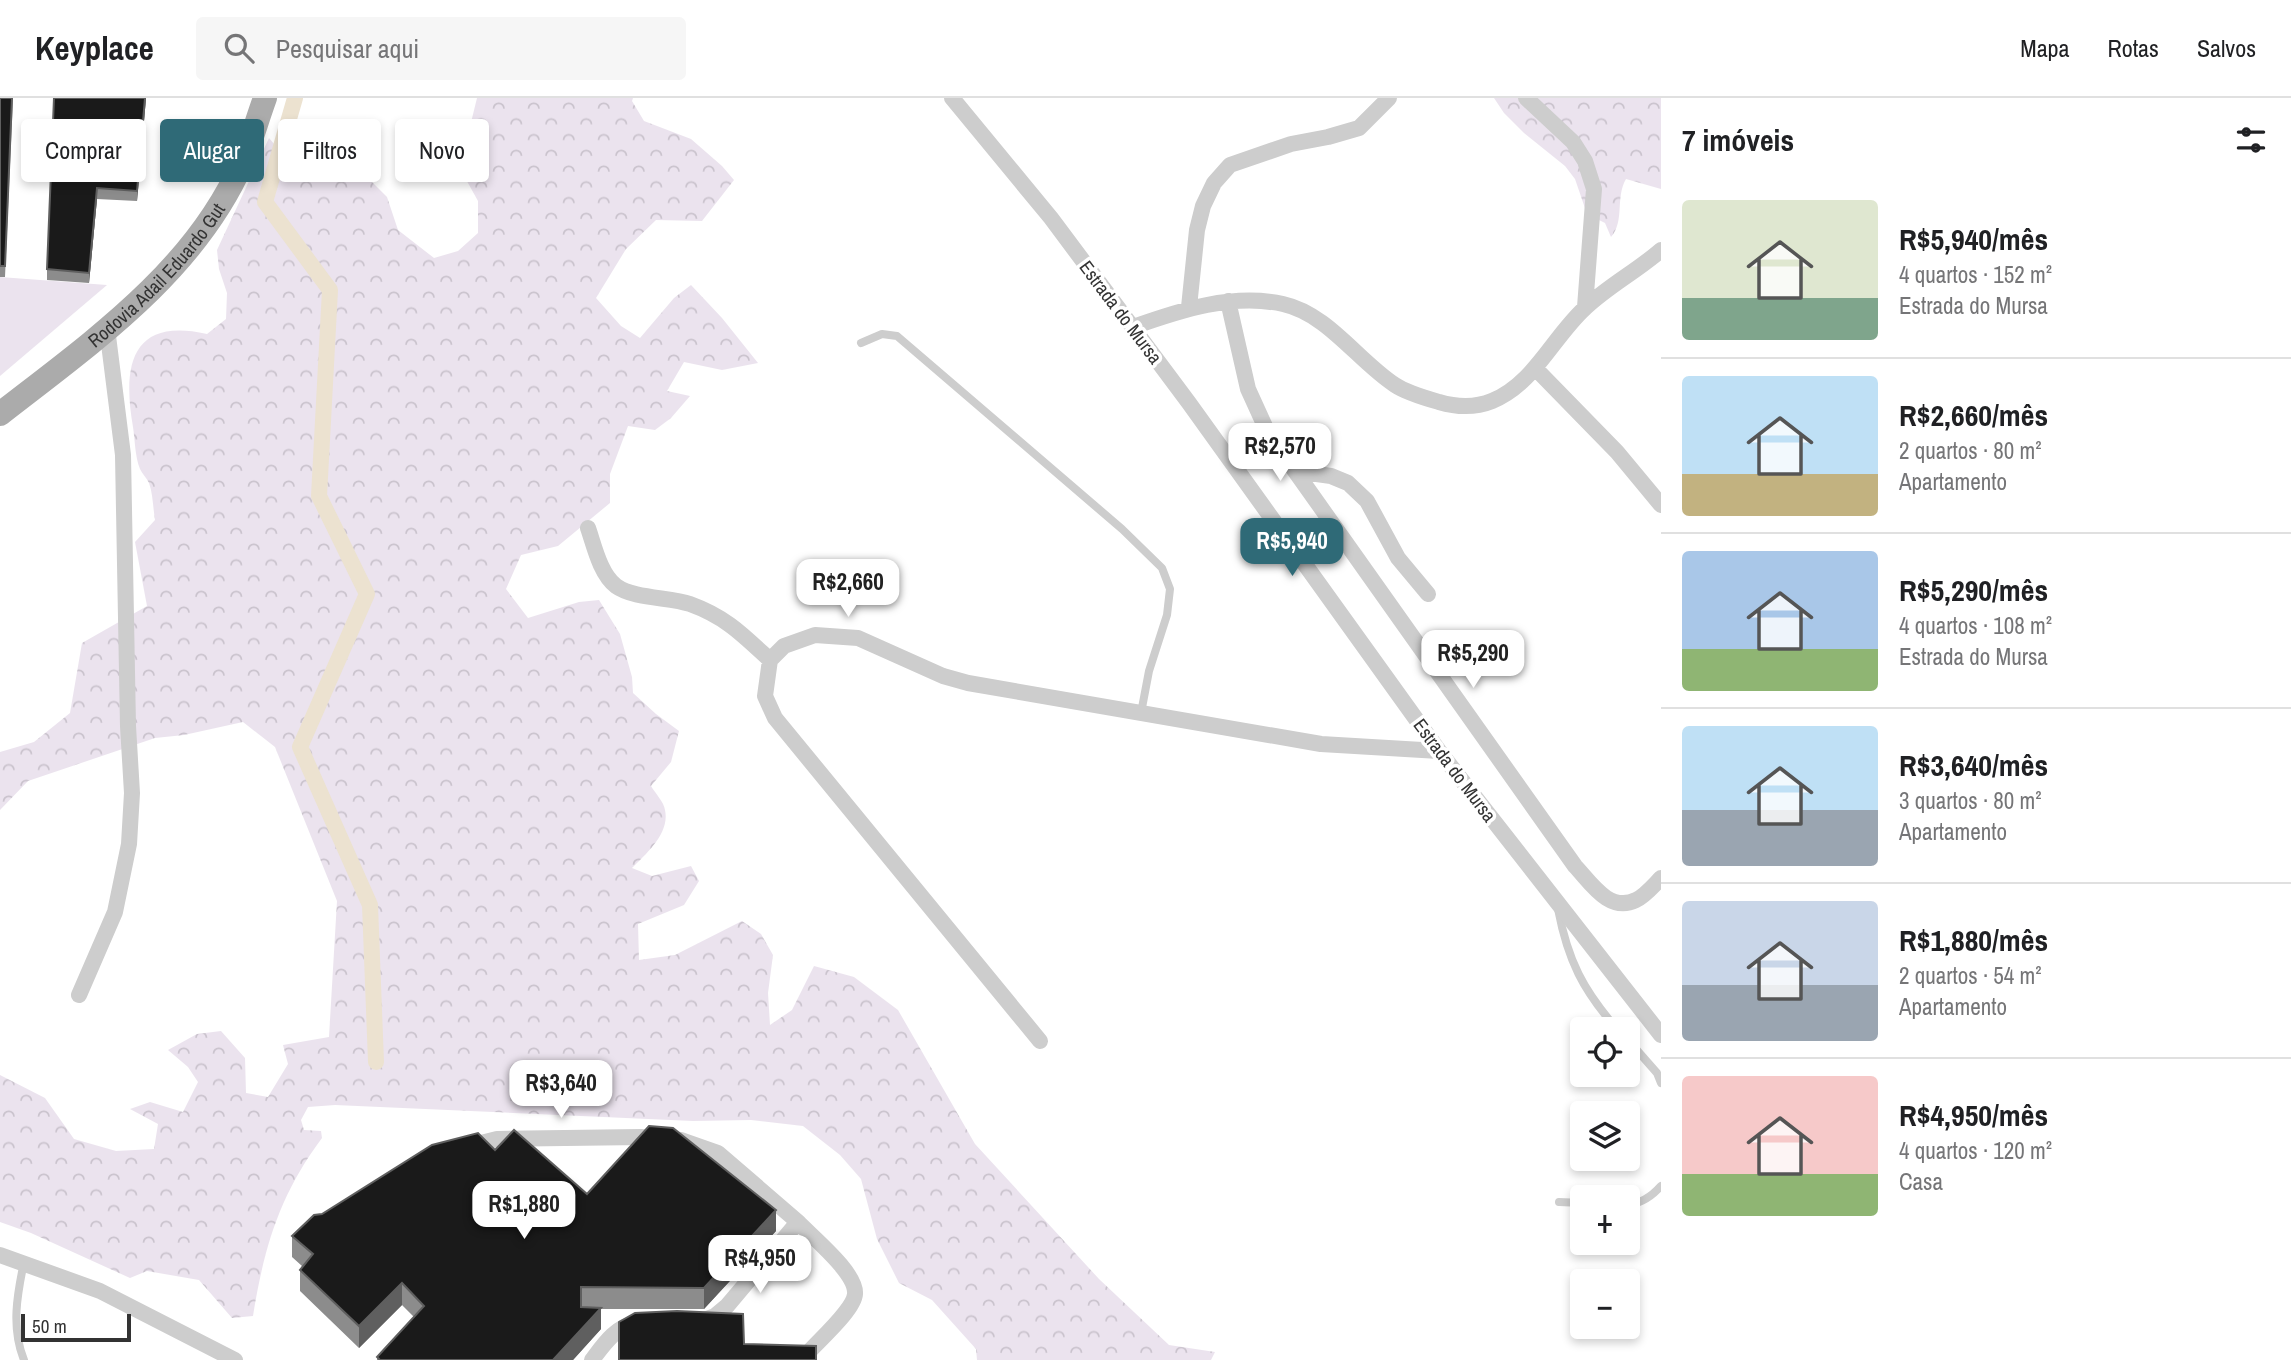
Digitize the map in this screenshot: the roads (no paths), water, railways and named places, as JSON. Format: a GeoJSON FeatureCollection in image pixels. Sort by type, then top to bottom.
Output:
{"type":"FeatureCollection","features":[{"type":"Feature","properties":{"kind":"main road","name":"Rodovia Adail Eduardo Gut"},"geometry":{"type":"LineString","coordinates":[[0,414],[159,284],[191,247],[241,164],[265,98]]}},
{"type":"Feature","properties":{"kind":"street","name":"Estrada do Mursa"},"geometry":{"type":"LineString","coordinates":[[953,98],[1051,218],[1133,327],[1439,751],[1661,1035]]}},
{"type":"Feature","properties":{"kind":"street"},"geometry":{"type":"LineString","coordinates":[[1189,307],[1196,230],[1214,183],[1230,164],[1291,144],[1359,128],[1389,98]]}},
{"type":"Feature","properties":{"kind":"street"},"geometry":{"type":"LineString","coordinates":[[1526,98],[1573,142],[1585,161],[1594,189],[1585,307]]}},
{"type":"Feature","properties":{"kind":"street"},"geometry":{"type":"LineString","coordinates":[[1133,327],[1189,307],[1228,301],[1286,304],[1308,315],[1396,386],[1451,406],[1471,406],[1491,402],[1509,391],[1535,368],[1585,307],[1661,250]]}},
{"type":"Feature","properties":{"kind":"street"},"geometry":{"type":"LineString","coordinates":[[1228,301],[1248,389],[1268,433],[1575,866],[1603,897],[1621,904],[1638,900],[1661,878]]}},
{"type":"Feature","properties":{"kind":"street"},"geometry":{"type":"LineString","coordinates":[[79,995],[115,912],[129,844],[132,793],[128,726],[123,455],[107,328]]}},
{"type":"Feature","properties":{"kind":"street"},"geometry":{"type":"LineString","coordinates":[[1535,368],[1617,452],[1661,505]]}},
{"type":"Feature","properties":{"kind":"street"},"geometry":{"type":"LineString","coordinates":[[1295,471],[1331,476],[1348,483],[1367,501],[1398,558],[1428,594]]}},
{"type":"Feature","properties":{"kind":"street"},"geometry":{"type":"LineString","coordinates":[[587,528],[604,569],[616,586],[634,593],[689,603],[725,619],[770,660]]}},
{"type":"Feature","properties":{"kind":"street"},"geometry":{"type":"LineString","coordinates":[[1040,1041],[775,718],[765,696],[770,660],[784,646],[815,635],[858,638],[943,676],[968,683],[1321,744],[1439,751]]}},
{"type":"Feature","properties":{"kind":"street"},"geometry":{"type":"LineString","coordinates":[[450,1150],[497,1139],[641,1137],[681,1140],[718,1153],[798,1222],[847,1272],[854,1284],[855,1295],[850,1307],[807,1354]]}},
{"type":"Feature","properties":{"kind":"street"},"geometry":{"type":"LineString","coordinates":[[691,1321],[702,1321],[715,1316],[727,1306],[798,1222]]}},
{"type":"Feature","properties":{"kind":"street"},"geometry":{"type":"LineString","coordinates":[[0,1255],[100,1290],[235,1360]]}},
{"type":"Feature","properties":{"kind":"street"},"geometry":{"type":"LineString","coordinates":[[592,1360],[608,1338],[619,1330],[632,1324],[656,1323]]}},
{"type":"Feature","properties":{"kind":"lane"},"geometry":{"type":"LineString","coordinates":[[862,343],[882,334],[897,336],[1122,528],[1162,568],[1170,589],[1167,615],[1149,671],[1141,713]]}},
{"type":"Feature","properties":{"kind":"lane"},"geometry":{"type":"LineString","coordinates":[[1556,903],[1565,945],[1577,972],[1597,1006],[1607,1017]]}},
{"type":"Feature","properties":{"kind":"lane"},"geometry":{"type":"LineString","coordinates":[[1640,1054],[1657,1073],[1661,1083]]}},
{"type":"Feature","properties":{"kind":"lane"},"geometry":{"type":"LineString","coordinates":[[1640,1202],[1653,1195],[1661,1186]]}},
{"type":"Feature","properties":{"kind":"lane"},"geometry":{"type":"LineString","coordinates":[[1559,1202],[1570,1202]]}},
{"type":"Feature","properties":{"kind":"lane"},"geometry":{"type":"LineString","coordinates":[[24,1262],[16,1298],[17,1325],[24,1360]]}},
{"type":"Feature","properties":{"kind":"waterway"},"geometry":{"type":"LineString","coordinates":[[295,98],[265,202],[330,290],[319,496],[367,594],[300,747],[370,905],[376,1062]]}}]}
